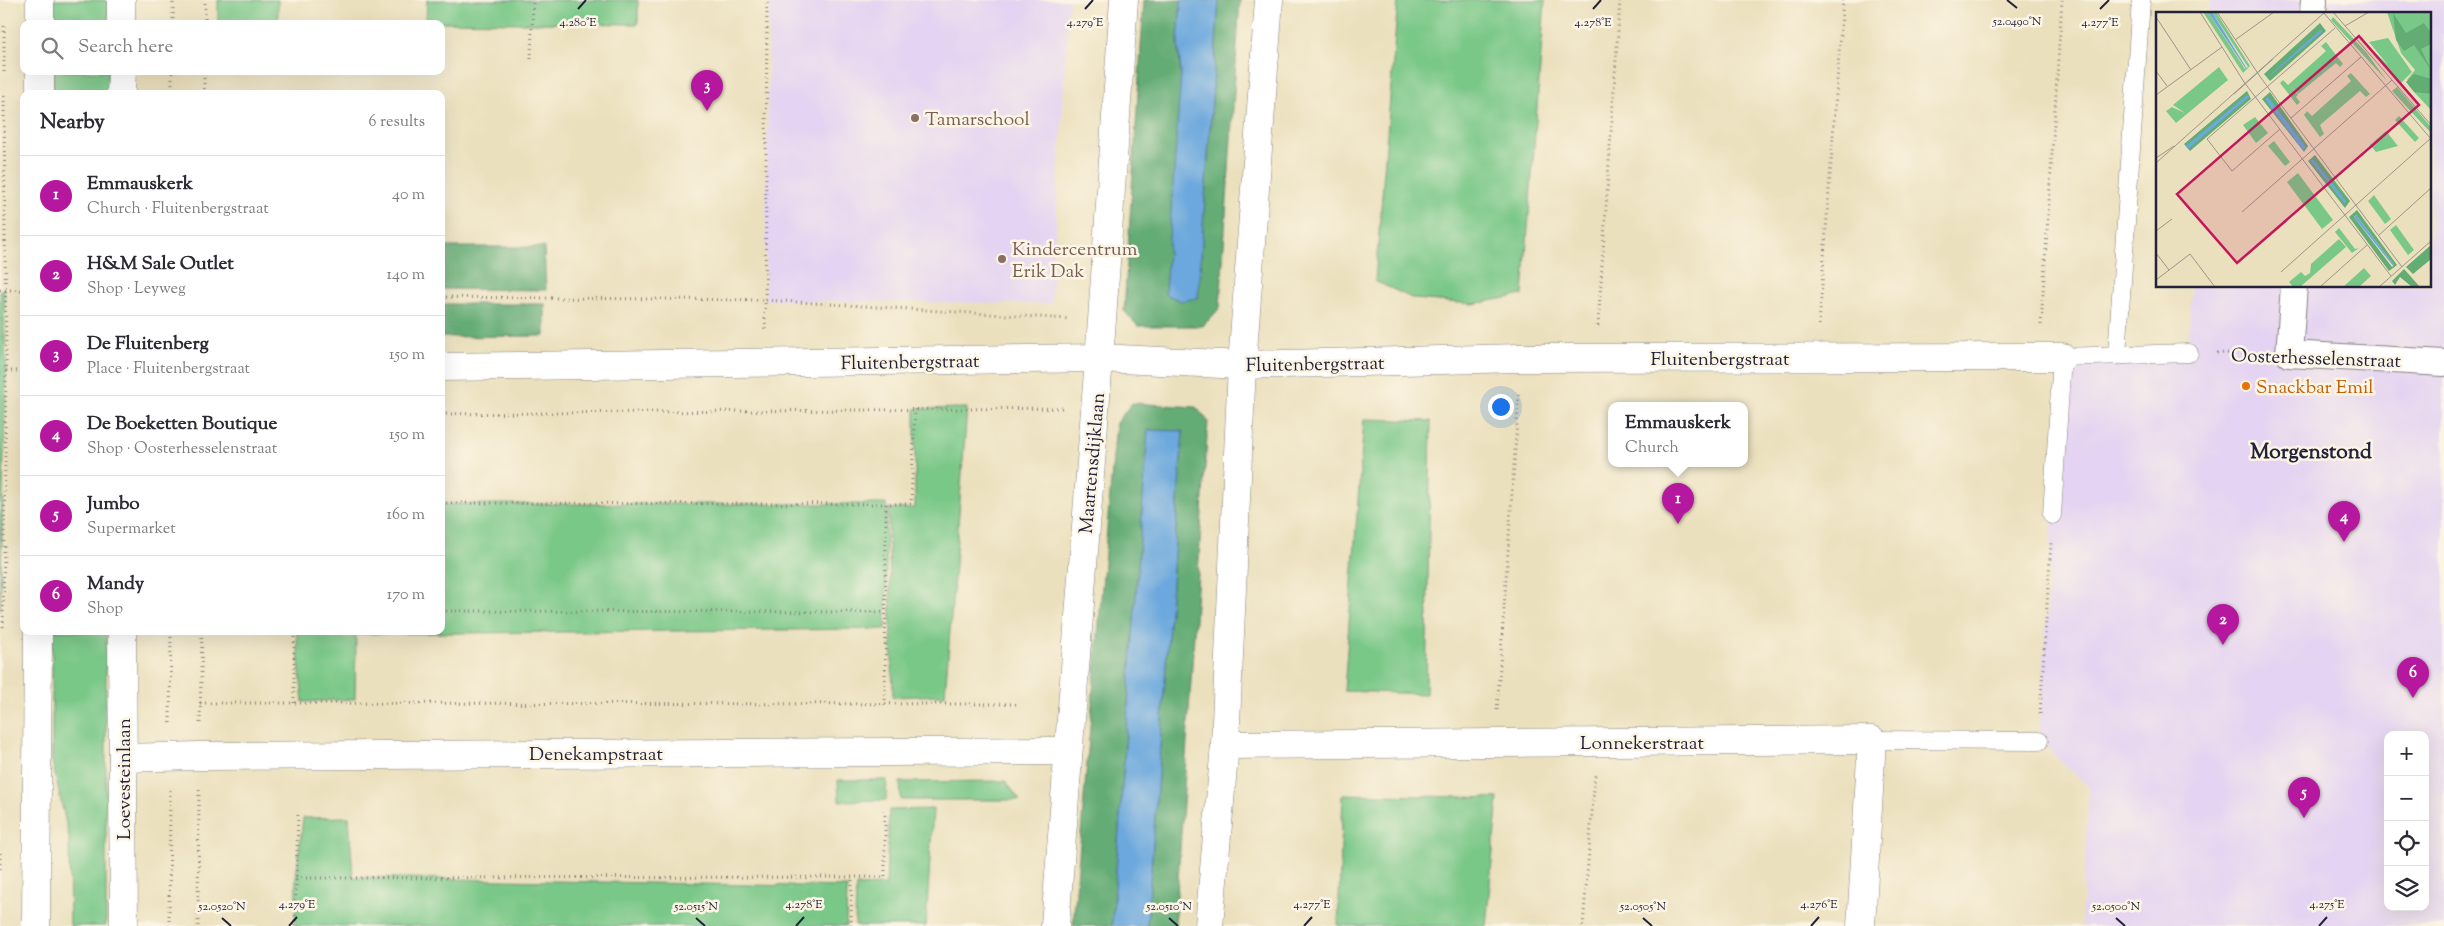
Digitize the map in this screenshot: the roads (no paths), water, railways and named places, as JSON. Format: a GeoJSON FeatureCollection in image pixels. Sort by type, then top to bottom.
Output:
{"type":"FeatureCollection","features":[{"type":"Feature","properties":{"kind":"street"},"geometry":{"type":"LineString","coordinates":[[40,0],[40,20]]}},
{"type":"Feature","properties":{"kind":"street"},"geometry":{"type":"LineString","coordinates":[[121,0],[122,20]]}},
{"type":"Feature","properties":{"kind":"street","name":"Maartensdijklaan"},"geometry":{"type":"LineString","coordinates":[[1055,926],[1102,320],[1124,0]]}},
{"type":"Feature","properties":{"kind":"street"},"geometry":{"type":"LineString","coordinates":[[1209,926],[1225,744],[1242,365],[1269,0]]}},
{"type":"Feature","properties":{"kind":"street"},"geometry":{"type":"LineString","coordinates":[[40,75],[40,90]]}},
{"type":"Feature","properties":{"kind":"street"},"geometry":{"type":"LineString","coordinates":[[121,90],[122,75]]}},
{"type":"Feature","properties":{"kind":"street","name":"Oosterhesselenstraat"},"geometry":{"type":"LineString","coordinates":[[2294,288],[2289,354],[2444,363]]}},
{"type":"Feature","properties":{"kind":"street","name":"Fluitenbergstraat"},"geometry":{"type":"LineString","coordinates":[[445,367],[1099,358],[1242,365],[1596,359],[2050,357]]}},
{"type":"Feature","properties":{"kind":"street"},"geometry":{"type":"LineString","coordinates":[[36,926],[38,635]]}},
{"type":"Feature","properties":{"kind":"street","name":"Loevesteinlaan"},"geometry":{"type":"LineString","coordinates":[[122,635],[124,926]]}},
{"type":"Feature","properties":{"kind":"street"},"geometry":{"type":"LineString","coordinates":[[1861,926],[1872,740]]}},
{"type":"Feature","properties":{"kind":"street","name":"Lonnekerstraat"},"geometry":{"type":"LineString","coordinates":[[1225,744],[1872,740]]}},
{"type":"Feature","properties":{"kind":"street","name":"Denekampstraat"},"geometry":{"type":"LineString","coordinates":[[123,758],[1068,751]]}},
{"type":"Feature","properties":{"kind":"lane"},"geometry":{"type":"LineString","coordinates":[[2116,355],[2140,0]]}},
{"type":"Feature","properties":{"kind":"lane","name":"Fluitenbergstraat"},"geometry":{"type":"LineString","coordinates":[[2050,357],[2189,353]]}},
{"type":"Feature","properties":{"kind":"lane"},"geometry":{"type":"LineString","coordinates":[[2050,357],[2052,515]]}},
{"type":"Feature","properties":{"kind":"lane"},"geometry":{"type":"LineString","coordinates":[[1872,740],[2039,741]]}},
{"type":"Feature","properties":{"kind":"water"},"geometry":{"type":"Polygon","coordinates":[[[1181,0],[1219,0],[1198,298],[1181,301],[1165,294],[1181,73],[1178,42],[1181,0]]]}},
{"type":"Feature","properties":{"kind":"water"},"geometry":{"type":"Polygon","coordinates":[[[1148,430],[1183,431],[1147,926],[1112,926],[1148,430]]]}},
{"type":"Feature","properties":{"kind":"place","name":"De Fluitenberg"},"geometry":{"type":"Point","coordinates":[707,111]}},
{"type":"Feature","properties":{"kind":"place","name":"Tamarschool"},"geometry":{"type":"Point","coordinates":[915,118]}},
{"type":"Feature","properties":{"kind":"place","name":"Kindercentrum Erik Dak"},"geometry":{"type":"Point","coordinates":[1002,259]}},
{"type":"Feature","properties":{"kind":"place","name":"Snackbar Emil"},"geometry":{"type":"Point","coordinates":[2246,386]}},
{"type":"Feature","properties":{"kind":"place","name":"Emmauskerk"},"geometry":{"type":"Point","coordinates":[1678,524]}},
{"type":"Feature","properties":{"kind":"place","name":"De Boeketten Boutique"},"geometry":{"type":"Point","coordinates":[2344,542]}},
{"type":"Feature","properties":{"kind":"place","name":"H&M Sale Outlet"},"geometry":{"type":"Point","coordinates":[2223,645]}},
{"type":"Feature","properties":{"kind":"place","name":"Mandy"},"geometry":{"type":"Point","coordinates":[2413,698]}},
{"type":"Feature","properties":{"kind":"place","name":"Jumbo"},"geometry":{"type":"Point","coordinates":[2304,818]}},
{"type":"Feature","properties":{"kind":"district","name":"Morgenstond"},"geometry":{"type":"Point","coordinates":[2311,451]}}]}
